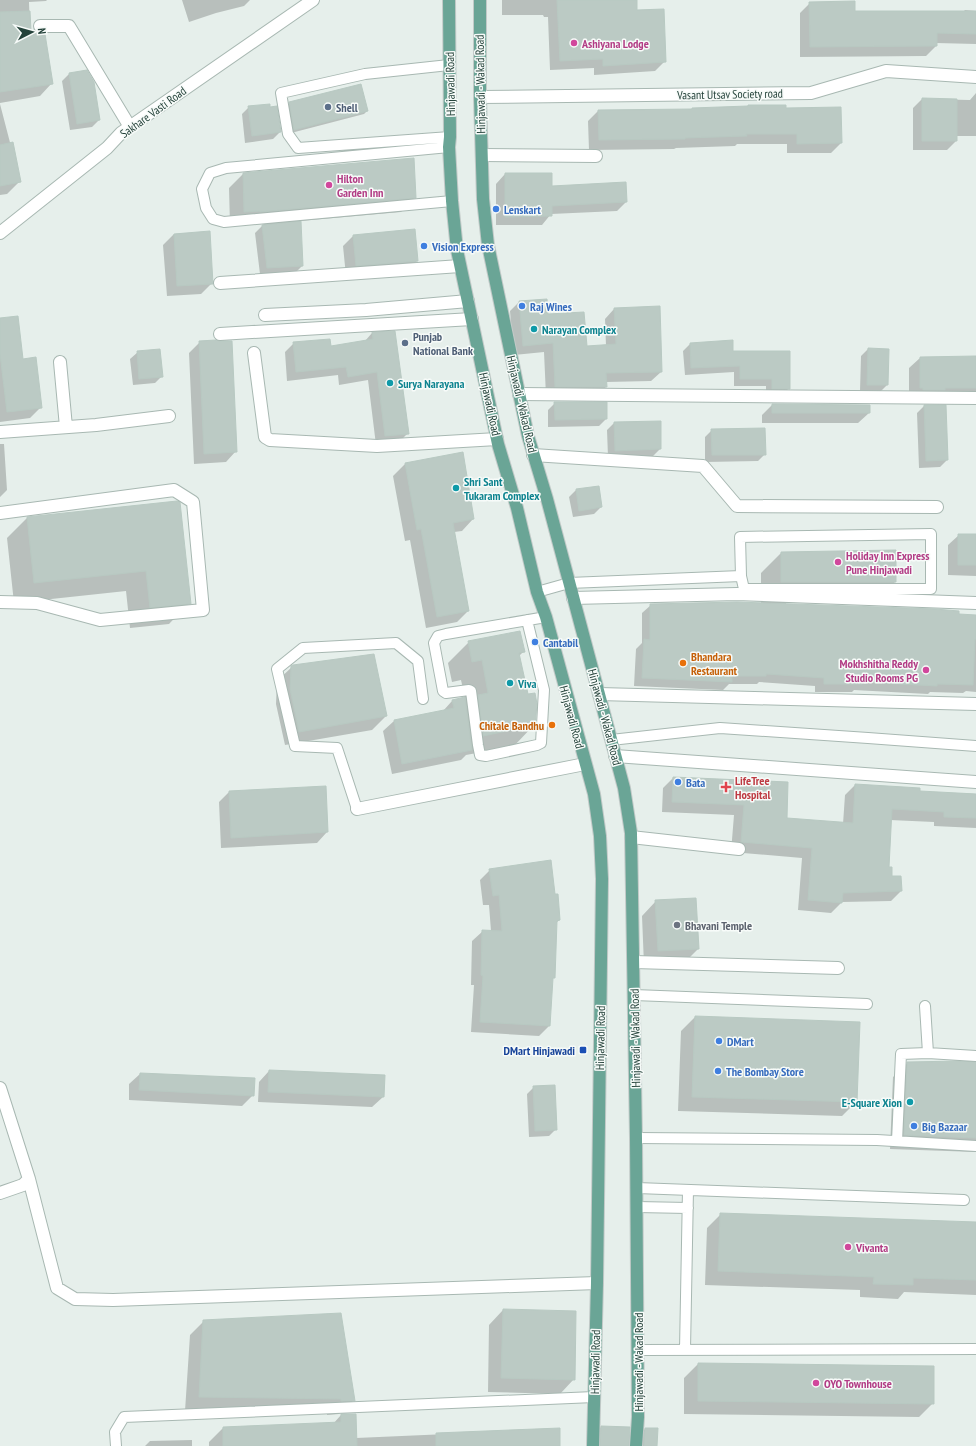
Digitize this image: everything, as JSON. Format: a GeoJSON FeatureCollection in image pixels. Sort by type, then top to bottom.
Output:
{"type":"FeatureCollection","features":[{"type":"Feature","properties":{"kind":"main road","name":"Hinjawadi Road"},"geometry":{"type":"LineString","coordinates":[[449,0],[450,142],[452,201],[457,250],[497,439],[517,508],[537,592],[546,617],[594,794],[600,836],[602,878],[594,1446]]}},
{"type":"Feature","properties":{"kind":"main road","name":"Hinjawadi - Wakad Road"},"geometry":{"type":"LineString","coordinates":[[480,0],[480,97],[483,199],[488,245],[528,436],[570,583],[624,788],[631,838],[637,1188],[638,1417],[636,1446]]}},
{"type":"Feature","properties":{"kind":"street","name":"Sakhare Vasti Road"},"geometry":{"type":"LineString","coordinates":[[0,233],[107,148],[121,133],[313,0]]}},
{"type":"Feature","properties":{"kind":"street"},"geometry":{"type":"LineString","coordinates":[[40,26],[69,26],[130,127]]}},
{"type":"Feature","properties":{"kind":"street","name":"Vasant Utsav Society road"},"geometry":{"type":"LineString","coordinates":[[480,97],[811,93],[886,71],[976,77]]}},
{"type":"Feature","properties":{"kind":"street"},"geometry":{"type":"LineString","coordinates":[[482,155],[596,156]]}},
{"type":"Feature","properties":{"kind":"street"},"geometry":{"type":"LineString","coordinates":[[220,283],[460,266]]}},
{"type":"Feature","properties":{"kind":"street"},"geometry":{"type":"LineString","coordinates":[[265,315],[366,310],[468,301]]}},
{"type":"Feature","properties":{"kind":"street"},"geometry":{"type":"LineString","coordinates":[[220,334],[472,319]]}},
{"type":"Feature","properties":{"kind":"street"},"geometry":{"type":"LineString","coordinates":[[254,353],[264,437],[270,440],[377,446],[497,439]]}},
{"type":"Feature","properties":{"kind":"street"},"geometry":{"type":"LineString","coordinates":[[60,362],[66,427]]}},
{"type":"Feature","properties":{"kind":"street"},"geometry":{"type":"LineString","coordinates":[[519,394],[976,398]]}},
{"type":"Feature","properties":{"kind":"street"},"geometry":{"type":"LineString","coordinates":[[0,432],[96,425],[169,416]]}},
{"type":"Feature","properties":{"kind":"street"},"geometry":{"type":"LineString","coordinates":[[533,455],[703,466],[737,506],[937,507]]}},
{"type":"Feature","properties":{"kind":"street"},"geometry":{"type":"LineString","coordinates":[[0,513],[174,490],[193,502],[203,610],[100,620],[37,603],[0,602]]}},
{"type":"Feature","properties":{"kind":"street"},"geometry":{"type":"LineString","coordinates":[[574,598],[737,594],[976,603]]}},
{"type":"Feature","properties":{"kind":"street"},"geometry":{"type":"LineString","coordinates":[[599,694],[976,704]]}},
{"type":"Feature","properties":{"kind":"street"},"geometry":{"type":"LineString","coordinates":[[615,756],[976,782]]}},
{"type":"Feature","properties":{"kind":"street"},"geometry":{"type":"LineString","coordinates":[[357,809],[585,764]]}},
{"type":"Feature","properties":{"kind":"street"},"geometry":{"type":"LineString","coordinates":[[631,838],[739,849]]}},
{"type":"Feature","properties":{"kind":"street"},"geometry":{"type":"LineString","coordinates":[[634,962],[838,968]]}},
{"type":"Feature","properties":{"kind":"street"},"geometry":{"type":"LineString","coordinates":[[1,1091],[29,1179],[57,1288],[75,1299],[113,1300],[597,1283]]}},
{"type":"Feature","properties":{"kind":"street"},"geometry":{"type":"LineString","coordinates":[[0,1193],[23,1185],[29,1179]]}},
{"type":"Feature","properties":{"kind":"lane"},"geometry":{"type":"LineString","coordinates":[[449,65],[365,74],[281,93],[288,134],[298,148],[450,142]]}},
{"type":"Feature","properties":{"kind":"lane"},"geometry":{"type":"LineString","coordinates":[[450,142],[226,168],[210,173],[202,189],[206,208],[213,219],[224,222],[452,201]]}},
{"type":"Feature","properties":{"kind":"lane"},"geometry":{"type":"LineString","coordinates":[[931,534],[930,589],[744,589],[741,576],[740,537],[931,534]]}},
{"type":"Feature","properties":{"kind":"lane"},"geometry":{"type":"LineString","coordinates":[[537,592],[570,583],[741,576]]}},
{"type":"Feature","properties":{"kind":"lane"},"geometry":{"type":"LineString","coordinates":[[527,620],[544,690],[541,743],[486,756],[480,755],[471,691],[469,690],[446,694],[443,691],[434,643],[438,636],[446,634],[527,620],[546,617]]}},
{"type":"Feature","properties":{"kind":"lane"},"geometry":{"type":"LineString","coordinates":[[357,809],[337,748],[295,746],[277,669],[303,648],[396,642],[418,661],[423,698]]}},
{"type":"Feature","properties":{"kind":"lane"},"geometry":{"type":"LineString","coordinates":[[611,740],[720,728],[976,746]]}},
{"type":"Feature","properties":{"kind":"lane"},"geometry":{"type":"LineString","coordinates":[[634,995],[867,1004]]}},
{"type":"Feature","properties":{"kind":"lane"},"geometry":{"type":"LineString","coordinates":[[926,1006],[928,1053]]}},
{"type":"Feature","properties":{"kind":"lane"},"geometry":{"type":"LineString","coordinates":[[897,1142],[901,1054],[928,1053],[976,1056]]}},
{"type":"Feature","properties":{"kind":"lane"},"geometry":{"type":"LineString","coordinates":[[636,1138],[897,1142],[976,1146]]}},
{"type":"Feature","properties":{"kind":"lane"},"geometry":{"type":"LineString","coordinates":[[637,1188],[964,1200]]}},
{"type":"Feature","properties":{"kind":"lane"},"geometry":{"type":"LineString","coordinates":[[684,1350],[688,1190]]}},
{"type":"Feature","properties":{"kind":"lane"},"geometry":{"type":"LineString","coordinates":[[637,1207],[688,1208]]}},
{"type":"Feature","properties":{"kind":"lane"},"geometry":{"type":"LineString","coordinates":[[638,1350],[976,1349]]}},
{"type":"Feature","properties":{"kind":"lane"},"geometry":{"type":"LineString","coordinates":[[116,1446],[115,1432],[124,1417],[594,1398]]}},
{"type":"Feature","properties":{"kind":"building"},"geometry":{"type":"Polygon","coordinates":[[[557,0],[637,0],[637,10],[664,9],[666,62],[603,66],[603,59],[560,61],[557,0]]]}},
{"type":"Feature","properties":{"kind":"building"},"geometry":{"type":"Polygon","coordinates":[[[855,1],[855,11],[976,11],[976,34],[937,33],[937,46],[810,47],[809,2],[855,1]]]}},
{"type":"Feature","properties":{"kind":"building"},"geometry":{"type":"Polygon","coordinates":[[[30,11],[31,31],[34,30],[37,33],[45,34],[53,84],[0,92],[0,12],[30,11]]]}},
{"type":"Feature","properties":{"kind":"building"},"geometry":{"type":"Polygon","coordinates":[[[87,70],[94,82],[100,120],[77,124],[69,73],[87,70]]]}},
{"type":"Feature","properties":{"kind":"building","name":"Shell"},"geometry":{"type":"Polygon","coordinates":[[[361,84],[368,111],[294,130],[289,102],[361,84]]]}},
{"type":"Feature","properties":{"kind":"building"},"geometry":{"type":"Polygon","coordinates":[[[922,98],[957,99],[957,141],[922,141],[922,98]]]}},
{"type":"Feature","properties":{"kind":"building"},"geometry":{"type":"Polygon","coordinates":[[[270,104],[270,107],[277,106],[281,132],[252,136],[248,106],[270,104]]]}},
{"type":"Feature","properties":{"kind":"building"},"geometry":{"type":"Polygon","coordinates":[[[748,105],[786,105],[786,108],[841,107],[842,143],[797,144],[797,134],[746,134],[747,136],[685,139],[599,140],[598,110],[692,109],[748,105]]]}},
{"type":"Feature","properties":{"kind":"building"},"geometry":{"type":"Polygon","coordinates":[[[13,142],[21,182],[0,186],[0,145],[13,142]]]}},
{"type":"Feature","properties":{"kind":"building","name":"Hilton Garden Inn"},"geometry":{"type":"Polygon","coordinates":[[[414,158],[416,198],[260,212],[244,212],[243,173],[414,158]]]}},
{"type":"Feature","properties":{"kind":"building"},"geometry":{"type":"Polygon","coordinates":[[[505,173],[552,173],[552,186],[626,182],[627,202],[552,206],[552,216],[505,217],[505,173]]]}},
{"type":"Feature","properties":{"kind":"building"},"geometry":{"type":"Polygon","coordinates":[[[301,221],[303,266],[267,268],[262,225],[301,221]]]}},
{"type":"Feature","properties":{"kind":"building"},"geometry":{"type":"Polygon","coordinates":[[[415,229],[418,261],[356,266],[353,235],[415,229]]]}},
{"type":"Feature","properties":{"kind":"building"},"geometry":{"type":"Polygon","coordinates":[[[210,231],[213,284],[177,286],[174,234],[210,231]]]}},
{"type":"Feature","properties":{"kind":"building"},"geometry":{"type":"Polygon","coordinates":[[[547,299],[548,314],[584,312],[587,346],[616,344],[614,308],[660,306],[662,372],[606,373],[607,387],[555,387],[553,343],[523,346],[519,301],[547,299]]]}},
{"type":"Feature","properties":{"kind":"building"},"geometry":{"type":"Polygon","coordinates":[[[18,316],[23,359],[36,357],[42,408],[7,412],[0,354],[0,318],[18,316]]]}},
{"type":"Feature","properties":{"kind":"building"},"geometry":{"type":"Polygon","coordinates":[[[395,331],[409,434],[385,436],[377,372],[348,377],[346,367],[296,372],[293,342],[330,339],[331,346],[373,339],[372,332],[395,331]]]}},
{"type":"Feature","properties":{"kind":"building"},"geometry":{"type":"Polygon","coordinates":[[[733,340],[733,351],[790,351],[790,389],[772,389],[772,379],[740,379],[740,366],[691,368],[690,343],[733,340]]]}},
{"type":"Feature","properties":{"kind":"building"},"geometry":{"type":"Polygon","coordinates":[[[199,341],[232,341],[237,452],[204,454],[199,341]]]}},
{"type":"Feature","properties":{"kind":"building"},"geometry":{"type":"Polygon","coordinates":[[[868,348],[889,349],[888,385],[867,385],[868,348]]]}},
{"type":"Feature","properties":{"kind":"building"},"geometry":{"type":"Polygon","coordinates":[[[160,349],[163,377],[139,379],[137,351],[160,349]]]}},
{"type":"Feature","properties":{"kind":"building"},"geometry":{"type":"Polygon","coordinates":[[[976,356],[976,388],[923,390],[923,388],[920,388],[920,357],[976,356]]]}},
{"type":"Feature","properties":{"kind":"building"},"geometry":{"type":"Polygon","coordinates":[[[554,402],[607,402],[607,419],[555,420],[554,402]]]}},
{"type":"Feature","properties":{"kind":"building"},"geometry":{"type":"Polygon","coordinates":[[[772,404],[870,405],[870,413],[772,413],[772,404]]]}},
{"type":"Feature","properties":{"kind":"building"},"geometry":{"type":"Polygon","coordinates":[[[924,405],[946,405],[948,460],[926,461],[924,405]]]}},
{"type":"Feature","properties":{"kind":"building"},"geometry":{"type":"Polygon","coordinates":[[[661,421],[661,449],[615,451],[614,422],[661,421]]]}},
{"type":"Feature","properties":{"kind":"building"},"geometry":{"type":"Polygon","coordinates":[[[765,428],[766,455],[712,455],[711,429],[765,428]]]}},
{"type":"Feature","properties":{"kind":"building"},"geometry":{"type":"Polygon","coordinates":[[[463,452],[474,519],[453,523],[469,611],[437,617],[421,529],[417,530],[405,463],[463,452]]]}},
{"type":"Feature","properties":{"kind":"building"},"geometry":{"type":"Polygon","coordinates":[[[599,486],[602,507],[579,511],[576,489],[599,486]]]}},
{"type":"Feature","properties":{"kind":"building"},"geometry":{"type":"Polygon","coordinates":[[[177,501],[180,502],[191,604],[150,608],[146,571],[34,583],[27,517],[177,501]]]}},
{"type":"Feature","properties":{"kind":"building"},"geometry":{"type":"Polygon","coordinates":[[[958,534],[976,534],[976,565],[958,565],[958,534]]]}},
{"type":"Feature","properties":{"kind":"building"},"geometry":{"type":"Polygon","coordinates":[[[896,550],[896,582],[781,582],[781,552],[896,550]]]}},
{"type":"Feature","properties":{"kind":"building"},"geometry":{"type":"Polygon","coordinates":[[[737,602],[935,609],[959,611],[959,614],[976,615],[973,685],[937,684],[937,686],[862,682],[862,684],[824,684],[824,678],[766,674],[766,676],[732,676],[732,682],[642,678],[644,639],[650,640],[650,604],[737,602]]]}},
{"type":"Feature","properties":{"kind":"building","name":"Viva"},"geometry":{"type":"Polygon","coordinates":[[[520,631],[525,652],[519,653],[528,694],[535,693],[537,704],[535,725],[483,736],[478,695],[488,693],[482,660],[472,662],[468,641],[520,631]]]}},
{"type":"Feature","properties":{"kind":"building"},"geometry":{"type":"Polygon","coordinates":[[[374,654],[387,716],[299,732],[290,689],[291,666],[374,654]]]}},
{"type":"Feature","properties":{"kind":"building"},"geometry":{"type":"Polygon","coordinates":[[[465,697],[472,750],[402,764],[394,720],[454,708],[452,700],[465,697]]]}},
{"type":"Feature","properties":{"kind":"building"},"geometry":{"type":"Polygon","coordinates":[[[673,777],[788,782],[787,818],[853,823],[855,784],[920,788],[920,791],[976,794],[976,818],[944,817],[944,812],[892,809],[889,867],[892,867],[892,876],[901,876],[902,891],[843,893],[842,903],[808,900],[812,848],[741,842],[744,805],[672,802],[673,777]]]}},
{"type":"Feature","properties":{"kind":"building"},"geometry":{"type":"Polygon","coordinates":[[[326,786],[328,832],[231,838],[229,791],[326,786]]]}},
{"type":"Feature","properties":{"kind":"building"},"geometry":{"type":"Polygon","coordinates":[[[551,860],[555,894],[558,894],[560,920],[557,921],[555,978],[553,978],[550,1026],[480,1022],[483,976],[481,975],[482,930],[502,931],[499,895],[493,896],[489,869],[551,860]]]}},
{"type":"Feature","properties":{"kind":"building","name":"Bhavani Temple"},"geometry":{"type":"Polygon","coordinates":[[[696,898],[699,949],[658,951],[655,900],[696,898]]]}},
{"type":"Feature","properties":{"kind":"building"},"geometry":{"type":"Polygon","coordinates":[[[695,1016],[860,1022],[857,1102],[692,1097],[695,1016]]]}},
{"type":"Feature","properties":{"kind":"building"},"geometry":{"type":"Polygon","coordinates":[[[907,1062],[976,1062],[976,1138],[904,1135],[907,1062]]]}},
{"type":"Feature","properties":{"kind":"building"},"geometry":{"type":"Polygon","coordinates":[[[269,1070],[385,1075],[384,1097],[268,1092],[269,1070]]]}},
{"type":"Feature","properties":{"kind":"building"},"geometry":{"type":"Polygon","coordinates":[[[140,1073],[255,1078],[254,1096],[139,1090],[140,1073]]]}},
{"type":"Feature","properties":{"kind":"building"},"geometry":{"type":"Polygon","coordinates":[[[555,1085],[557,1130],[535,1131],[533,1086],[555,1085]]]}},
{"type":"Feature","properties":{"kind":"building","name":"Vivanta"},"geometry":{"type":"Polygon","coordinates":[[[720,1213],[976,1222],[976,1280],[913,1278],[913,1285],[873,1284],[874,1277],[718,1271],[720,1213]]]}},
{"type":"Feature","properties":{"kind":"building"},"geometry":{"type":"Polygon","coordinates":[[[503,1309],[576,1311],[575,1380],[501,1378],[503,1309]]]}},
{"type":"Feature","properties":{"kind":"building"},"geometry":{"type":"Polygon","coordinates":[[[341,1313],[355,1401],[341,1401],[341,1399],[199,1397],[203,1320],[341,1313]]]}},
{"type":"Feature","properties":{"kind":"building","name":"OYO Townhouse"},"geometry":{"type":"Polygon","coordinates":[[[698,1363],[934,1366],[934,1404],[698,1401],[698,1363]]]}},
{"type":"Feature","properties":{"kind":"building"},"geometry":{"type":"Polygon","coordinates":[[[341,1414],[356,1414],[357,1446],[223,1446],[223,1427],[341,1422],[341,1414]]]}},
{"type":"Feature","properties":{"kind":"building"},"geometry":{"type":"Polygon","coordinates":[[[601,1426],[630,1427],[629,1446],[600,1446],[601,1426]]]}},
{"type":"Feature","properties":{"kind":"building"},"geometry":{"type":"Polygon","coordinates":[[[560,1428],[560,1446],[436,1446],[436,1433],[560,1428]]]}},
{"type":"Feature","properties":{"kind":"building"},"geometry":{"type":"Polygon","coordinates":[[[645,1428],[658,1428],[657,1446],[644,1446],[645,1428]]]}},
{"type":"Feature","properties":{"kind":"place","name":"Ashiyana Lodge"},"geometry":{"type":"Point","coordinates":[574,43]}},
{"type":"Feature","properties":{"kind":"place","name":"Shell"},"geometry":{"type":"Point","coordinates":[328,107]}},
{"type":"Feature","properties":{"kind":"place","name":"Hilton Garden Inn"},"geometry":{"type":"Point","coordinates":[329,185]}},
{"type":"Feature","properties":{"kind":"place","name":"Lenskart"},"geometry":{"type":"Point","coordinates":[496,209]}},
{"type":"Feature","properties":{"kind":"place","name":"Vision Express"},"geometry":{"type":"Point","coordinates":[424,246]}},
{"type":"Feature","properties":{"kind":"place","name":"Raj Wines"},"geometry":{"type":"Point","coordinates":[522,306]}},
{"type":"Feature","properties":{"kind":"place","name":"Narayan Complex"},"geometry":{"type":"Point","coordinates":[534,329]}},
{"type":"Feature","properties":{"kind":"place","name":"Punjab National Bank"},"geometry":{"type":"Point","coordinates":[405,343]}},
{"type":"Feature","properties":{"kind":"place","name":"Surya Narayana"},"geometry":{"type":"Point","coordinates":[390,383]}},
{"type":"Feature","properties":{"kind":"place","name":"Shri Sant Tukaram Complex"},"geometry":{"type":"Point","coordinates":[456,488]}},
{"type":"Feature","properties":{"kind":"place","name":"Holiday Inn Express Pune Hinjawadi"},"geometry":{"type":"Point","coordinates":[838,562]}},
{"type":"Feature","properties":{"kind":"place","name":"Cantabil"},"geometry":{"type":"Point","coordinates":[535,642]}},
{"type":"Feature","properties":{"kind":"place","name":"Bhandara Restaurant"},"geometry":{"type":"Point","coordinates":[683,663]}},
{"type":"Feature","properties":{"kind":"place","name":"Mokhshitha Reddy Studio Rooms PG"},"geometry":{"type":"Point","coordinates":[926,670]}},
{"type":"Feature","properties":{"kind":"place","name":"Viva"},"geometry":{"type":"Point","coordinates":[510,683]}},
{"type":"Feature","properties":{"kind":"place","name":"Chitale Bandhu"},"geometry":{"type":"Point","coordinates":[552,725]}},
{"type":"Feature","properties":{"kind":"place","name":"Bata"},"geometry":{"type":"Point","coordinates":[678,782]}},
{"type":"Feature","properties":{"kind":"place","name":"LifeTree Hospital"},"geometry":{"type":"Point","coordinates":[726,787]}},
{"type":"Feature","properties":{"kind":"place","name":"Bhavani Temple"},"geometry":{"type":"Point","coordinates":[677,925]}},
{"type":"Feature","properties":{"kind":"place","name":"DMart"},"geometry":{"type":"Point","coordinates":[719,1041]}},
{"type":"Feature","properties":{"kind":"place","name":"DMart Hinjawadi"},"geometry":{"type":"Point","coordinates":[583,1050]}},
{"type":"Feature","properties":{"kind":"place","name":"The Bombay Store"},"geometry":{"type":"Point","coordinates":[718,1071]}},
{"type":"Feature","properties":{"kind":"place","name":"E-Square Xion"},"geometry":{"type":"Point","coordinates":[910,1102]}},
{"type":"Feature","properties":{"kind":"place","name":"Big Bazaar"},"geometry":{"type":"Point","coordinates":[914,1126]}},
{"type":"Feature","properties":{"kind":"place","name":"Vivanta"},"geometry":{"type":"Point","coordinates":[848,1247]}},
{"type":"Feature","properties":{"kind":"place","name":"OYO Townhouse"},"geometry":{"type":"Point","coordinates":[816,1383]}}]}
